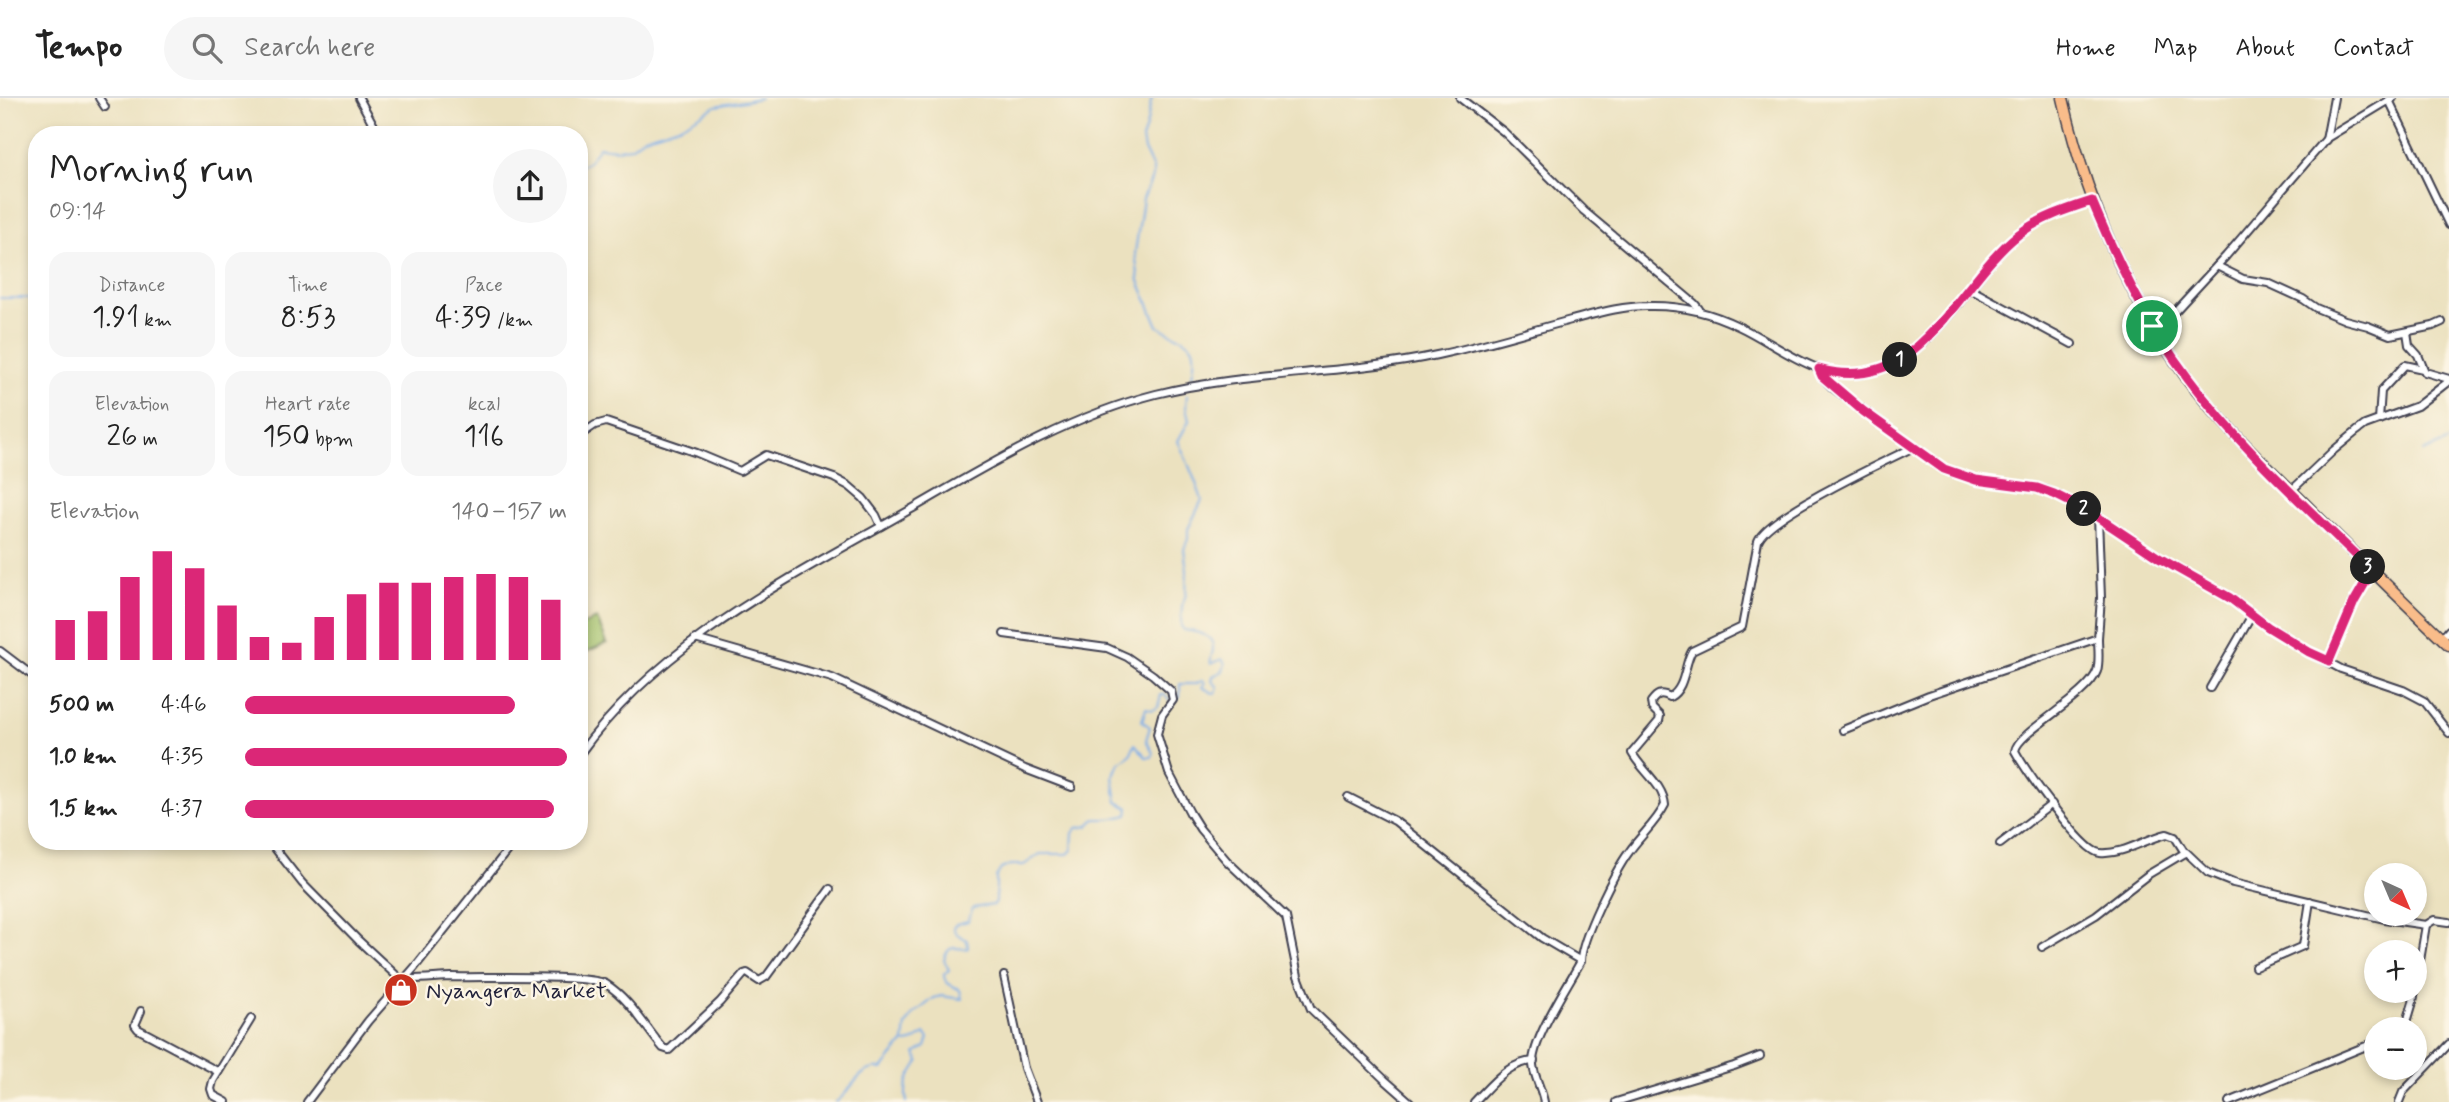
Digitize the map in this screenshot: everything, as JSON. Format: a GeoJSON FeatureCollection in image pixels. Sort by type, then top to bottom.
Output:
{"type":"FeatureCollection","features":[{"type":"Feature","properties":{"kind":"main road"},"geometry":{"type":"LineString","coordinates":[[2063,98],[2092,201],[2152,326],[2204,399],[2241,441],[2372,571],[2447,638]]}},
{"type":"Feature","properties":{"kind":"street"},"geometry":{"type":"LineString","coordinates":[[99,98],[106,107]]}},
{"type":"Feature","properties":{"kind":"street"},"geometry":{"type":"LineString","coordinates":[[359,98],[374,126]]}},
{"type":"Feature","properties":{"kind":"street"},"geometry":{"type":"LineString","coordinates":[[1460,98],[1504,132],[1584,211],[1700,310]]}},
{"type":"Feature","properties":{"kind":"street"},"geometry":{"type":"LineString","coordinates":[[2326,140],[2334,98]]}},
{"type":"Feature","properties":{"kind":"street"},"geometry":{"type":"LineString","coordinates":[[2152,326],[2167,320],[2217,267],[2326,140],[2391,99],[2449,225]]}},
{"type":"Feature","properties":{"kind":"street"},"geometry":{"type":"LineString","coordinates":[[588,743],[628,697],[695,639],[736,611],[990,463],[1097,411],[1201,384],[1383,364],[1436,355],[1634,306],[1700,310],[1742,327],[1819,369],[1838,374],[1862,373],[1901,359],[1928,337],[1992,261],[2019,234],[2052,216],[2092,201]]}},
{"type":"Feature","properties":{"kind":"street"},"geometry":{"type":"LineString","coordinates":[[2217,267],[2243,279],[2268,283],[2316,308],[2390,335],[2442,322]]}},
{"type":"Feature","properties":{"kind":"street"},"geometry":{"type":"LineString","coordinates":[[1970,289],[2072,344]]}},
{"type":"Feature","properties":{"kind":"street"},"geometry":{"type":"LineString","coordinates":[[2407,332],[2409,345],[2418,355],[2423,369]]}},
{"type":"Feature","properties":{"kind":"street"},"geometry":{"type":"LineString","coordinates":[[2379,420],[2381,391],[2394,379],[2401,367],[2405,365],[2423,369],[2449,380]]}},
{"type":"Feature","properties":{"kind":"street"},"geometry":{"type":"LineString","coordinates":[[1819,369],[1833,388],[1912,447],[1951,472],[1993,484],[2021,485],[2046,490],[2098,517],[2159,558],[2230,598],[2309,652],[2341,668],[2403,690],[2424,701],[2449,733]]}},
{"type":"Feature","properties":{"kind":"street"},"geometry":{"type":"LineString","coordinates":[[2291,491],[2365,425],[2417,406],[2449,380]]}},
{"type":"Feature","properties":{"kind":"street"},"geometry":{"type":"LineString","coordinates":[[588,430],[606,422],[697,453],[740,471],[760,457],[774,457],[843,481],[867,502],[881,526]]}},
{"type":"Feature","properties":{"kind":"street"},"geometry":{"type":"LineString","coordinates":[[1544,1102],[1533,1065],[1542,1033],[1581,961],[1588,932],[1621,863],[1665,805],[1659,786],[1632,753],[1659,721],[1660,716],[1651,702],[1663,693],[1670,696],[1676,694],[1692,651],[1742,627],[1758,541],[1764,530],[1786,515],[1912,447]]}},
{"type":"Feature","properties":{"kind":"street"},"geometry":{"type":"LineString","coordinates":[[2098,517],[2101,598],[2098,667],[2094,677],[2015,747],[2018,757],[2080,840],[2095,852],[2120,850],[2166,834],[2175,837],[2185,853],[2218,878],[2364,914]]}},
{"type":"Feature","properties":{"kind":"street"},"geometry":{"type":"LineString","coordinates":[[2329,661],[2354,602],[2372,571]]}},
{"type":"Feature","properties":{"kind":"street"},"geometry":{"type":"LineString","coordinates":[[2210,688],[2252,615]]}},
{"type":"Feature","properties":{"kind":"street"},"geometry":{"type":"LineString","coordinates":[[1004,634],[1107,648],[1127,657],[1167,687],[1173,701],[1162,715],[1157,734],[1169,773],[1190,813],[1227,861],[1252,888],[1286,917],[1298,976],[1311,1009],[1410,1102]]}},
{"type":"Feature","properties":{"kind":"street"},"geometry":{"type":"LineString","coordinates":[[1843,730],[1929,695],[2098,638]]}},
{"type":"Feature","properties":{"kind":"street"},"geometry":{"type":"LineString","coordinates":[[695,639],[832,678],[1025,769],[1072,787]]}},
{"type":"Feature","properties":{"kind":"street"},"geometry":{"type":"LineString","coordinates":[[0,651],[28,672]]}},
{"type":"Feature","properties":{"kind":"street"},"geometry":{"type":"LineString","coordinates":[[1348,797],[1395,821],[1542,938],[1581,961]]}},
{"type":"Feature","properties":{"kind":"street"},"geometry":{"type":"LineString","coordinates":[[2000,844],[2052,804]]}},
{"type":"Feature","properties":{"kind":"street"},"geometry":{"type":"LineString","coordinates":[[276,850],[302,883],[358,940],[391,972],[404,980],[435,977],[572,978],[602,982],[617,993],[663,1048],[669,1050],[720,1002],[744,974],[747,973],[759,981],[766,977],[830,889]]}},
{"type":"Feature","properties":{"kind":"street"},"geometry":{"type":"LineString","coordinates":[[307,1102],[368,1021],[508,850]]}},
{"type":"Feature","properties":{"kind":"street"},"geometry":{"type":"LineString","coordinates":[[2042,947],[2095,915],[2149,874],[2185,853]]}},
{"type":"Feature","properties":{"kind":"street"},"geometry":{"type":"LineString","coordinates":[[2255,967],[2303,946],[2310,901]]}},
{"type":"Feature","properties":{"kind":"street"},"geometry":{"type":"LineString","coordinates":[[2427,924],[2434,920],[2449,922]]}},
{"type":"Feature","properties":{"kind":"street"},"geometry":{"type":"LineString","coordinates":[[2408,1017],[2426,926]]}},
{"type":"Feature","properties":{"kind":"street"},"geometry":{"type":"LineString","coordinates":[[1004,976],[1024,1068],[1037,1102]]}},
{"type":"Feature","properties":{"kind":"street"},"geometry":{"type":"LineString","coordinates":[[141,1011],[135,1025],[138,1029],[217,1071]]}},
{"type":"Feature","properties":{"kind":"street"},"geometry":{"type":"LineString","coordinates":[[226,1102],[212,1093],[211,1086],[217,1071],[251,1019]]}},
{"type":"Feature","properties":{"kind":"street"},"geometry":{"type":"LineString","coordinates":[[2399,1102],[2401,1094],[2449,1044]]}},
{"type":"Feature","properties":{"kind":"street"},"geometry":{"type":"LineString","coordinates":[[2229,1102],[2364,1047]]}},
{"type":"Feature","properties":{"kind":"street"},"geometry":{"type":"LineString","coordinates":[[1616,1102],[1760,1056]]}},
{"type":"Feature","properties":{"kind":"street"},"geometry":{"type":"LineString","coordinates":[[1474,1102],[1513,1066],[1524,1061],[1534,1061]]}},
{"type":"Feature","properties":{"kind":"green space"},"geometry":{"type":"Polygon","coordinates":[[[597,619],[607,643],[588,651],[588,622],[597,619]]]}},
{"type":"Feature","properties":{"kind":"waterway"},"geometry":{"type":"LineString","coordinates":[[588,162],[599,147],[631,147],[644,137],[682,125],[716,106],[760,98]]}},
{"type":"Feature","properties":{"kind":"waterway"},"geometry":{"type":"LineString","coordinates":[[1152,98],[1142,139],[1153,175],[1143,199],[1135,253],[1139,281],[1158,326],[1192,346],[1192,376]]}},
{"type":"Feature","properties":{"kind":"waterway"},"geometry":{"type":"LineString","coordinates":[[0,298],[28,298]]}},
{"type":"Feature","properties":{"kind":"waterway"},"geometry":{"type":"LineString","coordinates":[[1174,701],[1180,697],[1180,684],[1196,684],[1203,680],[1205,683],[1202,687],[1215,694],[1218,687],[1212,681],[1213,676],[1223,671],[1225,664],[1222,659],[1211,664],[1213,647],[1210,639],[1202,634],[1184,630],[1181,626],[1187,570],[1184,549],[1188,529],[1202,500],[1178,441],[1189,421],[1187,395]]}},
{"type":"Feature","properties":{"kind":"waterway"},"geometry":{"type":"LineString","coordinates":[[2423,452],[2449,441]]}},
{"type":"Feature","properties":{"kind":"waterway"},"geometry":{"type":"LineString","coordinates":[[836,1102],[861,1075],[867,1071],[882,1069],[904,1042],[906,1025],[914,1014],[934,998],[941,996],[962,999],[960,990],[944,977],[949,970],[944,960],[948,951],[968,948],[967,940],[953,928],[956,924],[968,921],[973,908],[993,905],[996,902],[996,877],[1001,869],[1011,865],[1024,865],[1040,854],[1068,854],[1072,850],[1073,833],[1077,828],[1088,826],[1095,819],[1128,815],[1129,808],[1117,802],[1113,777],[1119,763],[1130,755],[1135,744],[1146,757],[1152,757],[1153,753],[1146,740],[1150,727],[1142,721],[1146,708],[1153,710],[1158,707],[1161,695],[1165,695],[1169,700]]}},
{"type":"Feature","properties":{"kind":"waterway"},"geometry":{"type":"LineString","coordinates":[[906,1043],[925,1034],[929,1038],[926,1047],[916,1053],[919,1062],[908,1081],[907,1102]]}},
{"type":"Feature","properties":{"kind":"place","name":"Nyangera Market"},"geometry":{"type":"Point","coordinates":[401,990]}},
{"type":"Feature","properties":{"kind":"route"},"geometry":{"type":"LineString","coordinates":[[2092,201],[2152,326],[2204,399],[2241,441],[2372,571],[2354,602],[2329,661],[2268,627],[2230,598],[2159,558],[2090,512],[2046,490],[2021,485],[1993,484],[1951,472],[1937,465],[1833,388],[1819,369],[1838,374],[1862,373],[1901,359],[1933,332],[2004,247],[2019,234],[2063,211],[2092,201]]}}]}
